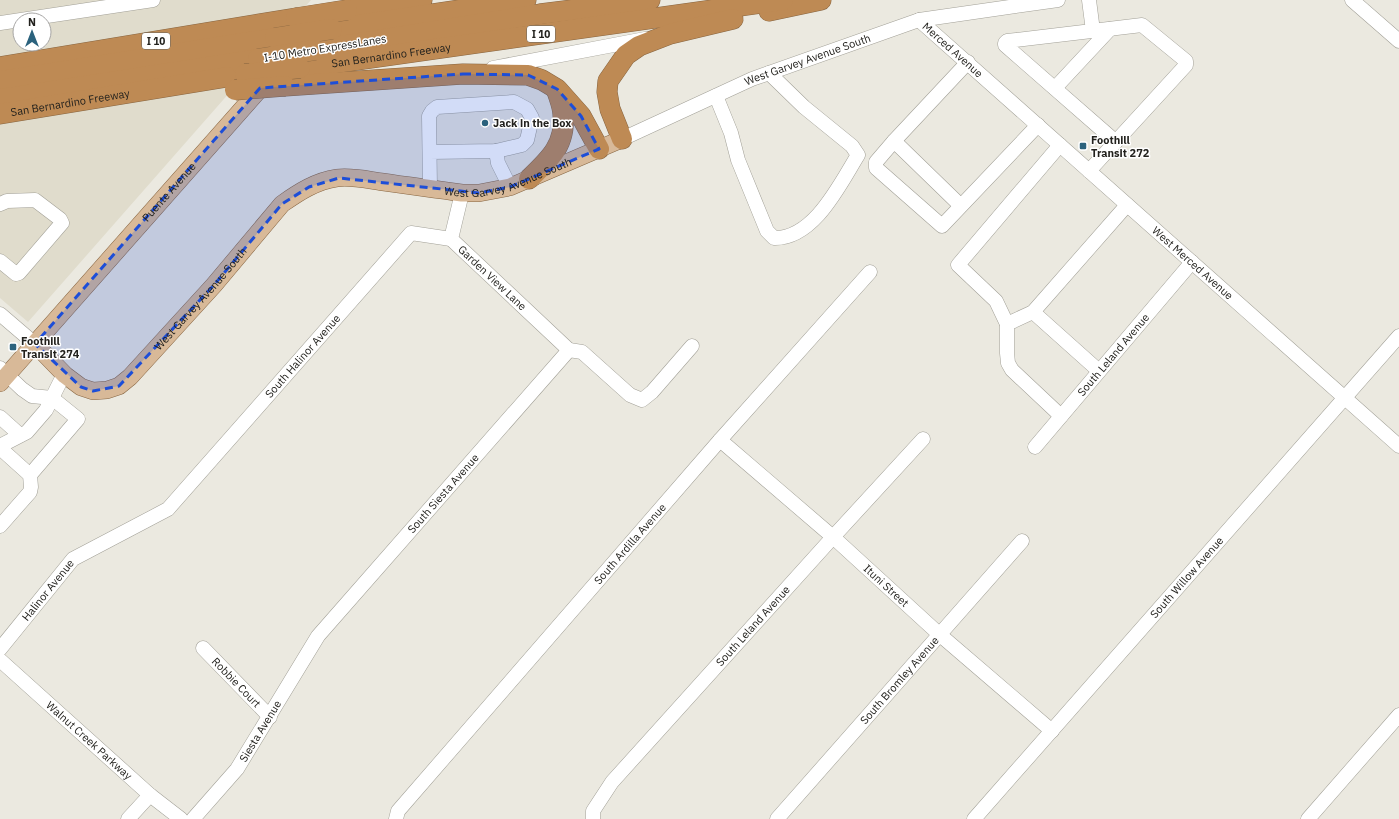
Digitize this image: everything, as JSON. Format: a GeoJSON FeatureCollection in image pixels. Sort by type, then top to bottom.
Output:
{"type":"FeatureCollection","features":[{"type":"Feature","properties":{"kind":"highway"},"geometry":{"type":"LineString","coordinates":[[343,5],[393,0]]}},
{"type":"Feature","properties":{"kind":"highway","name":"I 10"},"geometry":{"type":"LineString","coordinates":[[0,67],[296,18],[343,5],[422,0]]}},
{"type":"Feature","properties":{"kind":"highway","name":"I-10 Metro ExpressLanes"},"geometry":{"type":"LineString","coordinates":[[0,81],[526,0]]}},
{"type":"Feature","properties":{"kind":"highway","name":"I-10 Metro ExpressLanes"},"geometry":{"type":"LineString","coordinates":[[0,99],[540,14],[650,0]]}},
{"type":"Feature","properties":{"kind":"highway","name":"San Bernardino Freeway"},"geometry":{"type":"LineString","coordinates":[[0,114],[167,88],[240,82],[300,68],[782,0]]}},
{"type":"Feature","properties":{"kind":"highway"},"geometry":{"type":"LineString","coordinates":[[622,139],[610,109],[607,92],[608,81],[626,55],[639,46],[670,34],[821,0]]}},
{"type":"Feature","properties":{"kind":"highway"},"geometry":{"type":"LineString","coordinates":[[240,82],[285,86],[463,74],[528,75],[542,80],[557,89],[581,116],[599,149]]}},
{"type":"Feature","properties":{"kind":"highway"},"geometry":{"type":"LineString","coordinates":[[529,179],[550,159],[562,138],[563,115],[557,89]]}},
{"type":"Feature","properties":{"kind":"main road","name":"Puente Avenue"},"geometry":{"type":"LineString","coordinates":[[3,376],[35,344],[343,5]]}},
{"type":"Feature","properties":{"kind":"main road","name":"West Garvey Avenue South"},"geometry":{"type":"LineString","coordinates":[[35,344],[64,374],[81,387],[93,391],[106,390],[119,386],[130,377],[214,285],[282,204],[294,195],[309,187],[324,181],[339,178],[360,179],[462,193],[479,193],[510,187],[622,139]]}},
{"type":"Feature","properties":{"kind":"street"},"geometry":{"type":"LineString","coordinates":[[0,23],[153,0]]}},
{"type":"Feature","properties":{"kind":"street","name":"West Garvey Avenue South"},"geometry":{"type":"LineString","coordinates":[[622,139],[752,79],[919,20],[1058,0]]}},
{"type":"Feature","properties":{"kind":"street"},"geometry":{"type":"LineString","coordinates":[[1089,0],[1093,31]]}},
{"type":"Feature","properties":{"kind":"street"},"geometry":{"type":"LineString","coordinates":[[1352,0],[1399,41]]}},
{"type":"Feature","properties":{"kind":"street","name":"Merced Avenue"},"geometry":{"type":"LineString","coordinates":[[919,20],[987,79]]}},
{"type":"Feature","properties":{"kind":"street"},"geometry":{"type":"LineString","coordinates":[[1090,171],[1116,142],[1186,63],[1186,61],[1142,25],[1007,41],[1005,43],[1005,46],[1116,142]]}},
{"type":"Feature","properties":{"kind":"street"},"geometry":{"type":"LineString","coordinates":[[1055,88],[1110,29]]}},
{"type":"Feature","properties":{"kind":"street"},"geometry":{"type":"LineString","coordinates":[[463,74],[670,34]]}},
{"type":"Feature","properties":{"kind":"street"},"geometry":{"type":"LineString","coordinates":[[968,62],[894,141],[876,162],[876,168],[942,226],[1038,125]]}},
{"type":"Feature","properties":{"kind":"street"},"geometry":{"type":"LineString","coordinates":[[716,96],[731,133],[738,160],[767,231],[774,238],[780,238],[791,234],[807,226],[821,212],[858,155],[852,146],[804,107],[769,73]]}},
{"type":"Feature","properties":{"kind":"street","name":"West Merced Avenue"},"geometry":{"type":"LineString","coordinates":[[987,79],[1399,446]]}},
{"type":"Feature","properties":{"kind":"street"},"geometry":{"type":"LineString","coordinates":[[430,152],[496,152],[522,146],[527,140],[532,118],[528,108],[514,102],[436,107],[429,116],[430,188]]}},
{"type":"Feature","properties":{"kind":"street"},"geometry":{"type":"LineString","coordinates":[[894,141],[962,206]]}},
{"type":"Feature","properties":{"kind":"street"},"geometry":{"type":"LineString","coordinates":[[1060,145],[958,264],[958,267],[996,301],[1007,324],[1008,363],[1012,370],[1061,416]]}},
{"type":"Feature","properties":{"kind":"street"},"geometry":{"type":"LineString","coordinates":[[496,152],[498,163],[510,187]]}},
{"type":"Feature","properties":{"kind":"street","name":"Garden View Lane"},"geometry":{"type":"LineString","coordinates":[[462,193],[450,238],[568,350]]}},
{"type":"Feature","properties":{"kind":"street"},"geometry":{"type":"LineString","coordinates":[[0,204],[7,201],[35,200],[60,219],[62,223],[19,273],[16,274],[0,261]]}},
{"type":"Feature","properties":{"kind":"street"},"geometry":{"type":"LineString","coordinates":[[1007,324],[1033,312],[1127,205]]}},
{"type":"Feature","properties":{"kind":"street","name":"South Halinor Avenue"},"geometry":{"type":"LineString","coordinates":[[168,509],[411,233],[450,238]]}},
{"type":"Feature","properties":{"kind":"street","name":"South Leland Avenue"},"geometry":{"type":"LineString","coordinates":[[1035,447],[1192,262]]}},
{"type":"Feature","properties":{"kind":"street","name":"South Ardilla Avenue"},"geometry":{"type":"LineString","coordinates":[[396,819],[398,811],[720,440],[870,272]]}},
{"type":"Feature","properties":{"kind":"street"},"geometry":{"type":"LineString","coordinates":[[1033,312],[1099,371]]}},
{"type":"Feature","properties":{"kind":"street"},"geometry":{"type":"LineString","coordinates":[[0,314],[35,344]]}},
{"type":"Feature","properties":{"kind":"street","name":"South Willow Avenue"},"geometry":{"type":"LineString","coordinates":[[974,819],[1399,336]]}},
{"type":"Feature","properties":{"kind":"street"},"geometry":{"type":"LineString","coordinates":[[568,350],[582,352],[630,395],[642,400],[652,392],[692,346]]}},
{"type":"Feature","properties":{"kind":"street","name":"South Siesta Avenue"},"geometry":{"type":"LineString","coordinates":[[318,636],[568,350]]}},
{"type":"Feature","properties":{"kind":"street"},"geometry":{"type":"LineString","coordinates":[[0,526],[30,492],[31,487],[30,474],[0,447],[27,432],[46,410],[64,374]]}},
{"type":"Feature","properties":{"kind":"street"},"geometry":{"type":"LineString","coordinates":[[3,376],[32,396],[52,398],[78,419],[30,474]]}},
{"type":"Feature","properties":{"kind":"street"},"geometry":{"type":"LineString","coordinates":[[0,417],[20,435]]}},
{"type":"Feature","properties":{"kind":"street","name":"South Leland Avenue"},"geometry":{"type":"LineString","coordinates":[[593,819],[593,811],[612,782],[923,439]]}},
{"type":"Feature","properties":{"kind":"street","name":"Ituni Street"},"geometry":{"type":"LineString","coordinates":[[720,440],[833,537],[939,634],[1052,731]]}},
{"type":"Feature","properties":{"kind":"street","name":"Halinor Avenue"},"geometry":{"type":"LineString","coordinates":[[0,649],[73,559],[168,509]]}},
{"type":"Feature","properties":{"kind":"street","name":"South Bromley Avenue"},"geometry":{"type":"LineString","coordinates":[[777,819],[1022,541]]}},
{"type":"Feature","properties":{"kind":"street","name":"Siesta Avenue"},"geometry":{"type":"LineString","coordinates":[[193,819],[237,769],[270,718],[318,636]]}},
{"type":"Feature","properties":{"kind":"street","name":"Robbie Court"},"geometry":{"type":"LineString","coordinates":[[203,648],[270,718]]}},
{"type":"Feature","properties":{"kind":"street","name":"Walnut Creek Parkway"},"geometry":{"type":"LineString","coordinates":[[0,660],[150,795],[181,819]]}},
{"type":"Feature","properties":{"kind":"street"},"geometry":{"type":"LineString","coordinates":[[1308,819],[1399,715]]}},
{"type":"Feature","properties":{"kind":"street"},"geometry":{"type":"LineString","coordinates":[[128,819],[150,795]]}},
{"type":"Feature","properties":{"kind":"highlighted area"},"geometry":{"type":"Polygon","coordinates":[[[463,74],[528,75],[557,89],[581,116],[599,149],[510,187],[479,193],[339,178],[309,187],[282,204],[214,285],[119,386],[93,391],[81,387],[35,344],[260,88],[463,74]]]}},
{"type":"Feature","properties":{"kind":"shaded area"},"geometry":{"type":"Polygon","coordinates":[[[0,0],[311,0],[28,322],[0,298],[0,0]]]}},
{"type":"Feature","properties":{"kind":"place","name":"Jack in the Box"},"geometry":{"type":"Point","coordinates":[485,123]}},
{"type":"Feature","properties":{"kind":"place","name":"Foothill Transit 272"},"geometry":{"type":"Point","coordinates":[1083,146]}},
{"type":"Feature","properties":{"kind":"place","name":"Foothill Transit 274"},"geometry":{"type":"Point","coordinates":[13,347]}}]}
